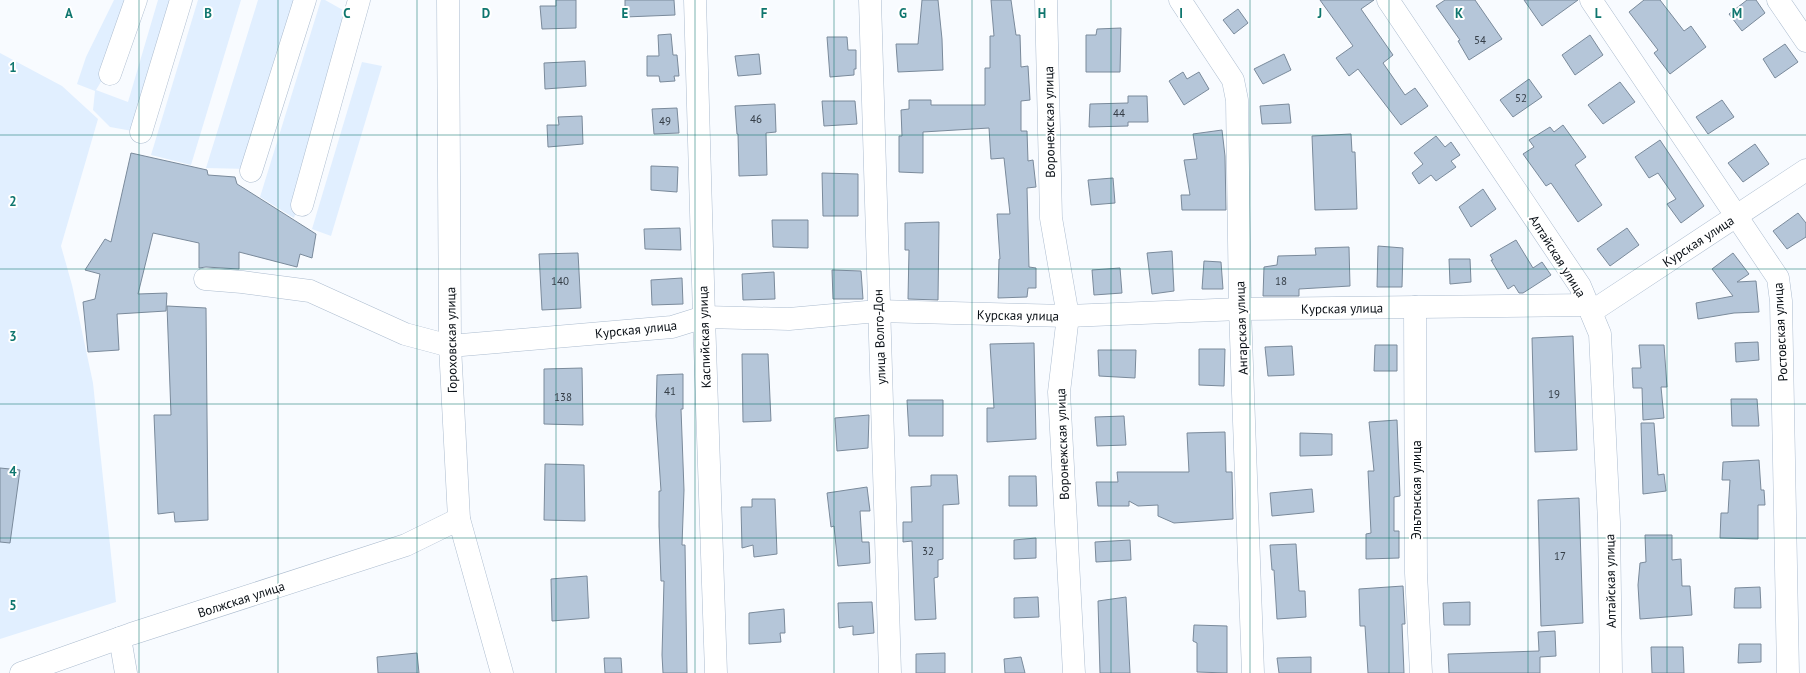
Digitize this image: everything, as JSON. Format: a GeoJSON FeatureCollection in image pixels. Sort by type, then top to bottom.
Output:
{"type":"FeatureCollection","features":[{"type":"Feature","properties":{"kind":"street"},"geometry":{"type":"LineString","coordinates":[[110,74],[136,0]]}},
{"type":"Feature","properties":{"kind":"street"},"geometry":{"type":"LineString","coordinates":[[141,132],[181,0]]}},
{"type":"Feature","properties":{"kind":"street"},"geometry":{"type":"LineString","coordinates":[[251,171],[305,0]]}},
{"type":"Feature","properties":{"kind":"street"},"geometry":{"type":"LineString","coordinates":[[302,205],[359,0]]}},
{"type":"Feature","properties":{"kind":"street","name":"Гороховская улица"},"geometry":{"type":"LineString","coordinates":[[448,0],[450,346],[459,519],[502,673]]}},
{"type":"Feature","properties":{"kind":"street","name":"Каспийская улица"},"geometry":{"type":"LineString","coordinates":[[695,0],[716,673]]}},
{"type":"Feature","properties":{"kind":"street","name":"улица Волго-Дон"},"geometry":{"type":"LineString","coordinates":[[870,0],[878,311],[890,673]]}},
{"type":"Feature","properties":{"kind":"street","name":"Воронежская улица"},"geometry":{"type":"LineString","coordinates":[[1046,0],[1051,218],[1068,316],[1059,392],[1074,673]]}},
{"type":"Feature","properties":{"kind":"street","name":"Ангарская улица"},"geometry":{"type":"LineString","coordinates":[[1180,0],[1233,80],[1238,100],[1240,309],[1253,673]]}},
{"type":"Feature","properties":{"kind":"street","name":"Алтайская улица"},"geometry":{"type":"LineString","coordinates":[[1388,0],[1580,286],[1600,334],[1609,522],[1612,673]]}},
{"type":"Feature","properties":{"kind":"street","name":"Ростовская улица"},"geometry":{"type":"LineString","coordinates":[[1591,0],[1778,278],[1781,301],[1788,673]]}},
{"type":"Feature","properties":{"kind":"street"},"geometry":{"type":"LineString","coordinates":[[1778,0],[1806,41]]}},
{"type":"Feature","properties":{"kind":"street","name":"Курская улица"},"geometry":{"type":"LineString","coordinates":[[205,279],[242,282],[310,291],[405,334],[450,346],[672,327],[704,317],[789,319],[878,311],[1068,316],[1240,309],[1415,307],[1589,308],[1737,216],[1806,170]]}},
{"type":"Feature","properties":{"kind":"street","name":"Эльтонская улица"},"geometry":{"type":"LineString","coordinates":[[1415,307],[1416,573],[1421,673]]}},
{"type":"Feature","properties":{"kind":"street","name":"Волжская улица"},"geometry":{"type":"LineString","coordinates":[[21,673],[120,638],[406,546],[459,519]]}},
{"type":"Feature","properties":{"kind":"street"},"geometry":{"type":"LineString","coordinates":[[120,638],[126,673]]}},
{"type":"Feature","properties":{"kind":"shaded area"},"geometry":{"type":"Polygon","coordinates":[[[114,0],[134,0],[111,65],[96,90],[128,102],[158,0],[176,0],[138,132],[110,127],[93,110],[95,91],[77,84],[86,57],[114,0]]]}},
{"type":"Feature","properties":{"kind":"shaded area"},"geometry":{"type":"Polygon","coordinates":[[[198,0],[241,0],[191,165],[151,155],[198,0]]]}},
{"type":"Feature","properties":{"kind":"shaded area"},"geometry":{"type":"Polygon","coordinates":[[[258,0],[299,0],[248,169],[206,168],[258,0]]]}},
{"type":"Feature","properties":{"kind":"shaded area"},"geometry":{"type":"Polygon","coordinates":[[[321,0],[325,0],[359,19],[294,218],[260,197],[321,0]]]}},
{"type":"Feature","properties":{"kind":"shaded area"},"geometry":{"type":"Polygon","coordinates":[[[0,53],[62,86],[98,119],[61,246],[72,285],[93,383],[116,602],[0,639],[0,53]]]}},
{"type":"Feature","properties":{"kind":"shaded area"},"geometry":{"type":"Polygon","coordinates":[[[362,62],[382,66],[331,236],[312,229],[362,62]]]}},
{"type":"Feature","properties":{"kind":"building"},"geometry":{"type":"Polygon","coordinates":[[[556,0],[576,0],[576,28],[542,29],[540,6],[556,6],[556,0]]]}},
{"type":"Feature","properties":{"kind":"building"},"geometry":{"type":"Polygon","coordinates":[[[625,0],[674,0],[675,15],[625,17],[625,0]]]}},
{"type":"Feature","properties":{"kind":"building"},"geometry":{"type":"Polygon","coordinates":[[[922,0],[938,0],[942,39],[943,70],[898,72],[896,44],[918,44],[922,0]]]}},
{"type":"Feature","properties":{"kind":"building"},"geometry":{"type":"Polygon","coordinates":[[[991,0],[1011,0],[1016,35],[1020,35],[1021,67],[1028,66],[1030,100],[1021,101],[1021,131],[1027,131],[1028,161],[1033,160],[1036,187],[1027,188],[1029,267],[1036,268],[1036,288],[1028,288],[1027,297],[998,298],[1000,259],[997,214],[1010,214],[1004,158],[991,159],[989,128],[923,132],[923,173],[899,172],[899,136],[902,136],[901,110],[909,109],[909,100],[931,100],[931,105],[985,105],[985,68],[990,68],[990,36],[994,36],[991,0]]]}},
{"type":"Feature","properties":{"kind":"building"},"geometry":{"type":"Polygon","coordinates":[[[1320,0],[1374,0],[1361,9],[1393,55],[1383,63],[1405,95],[1415,88],[1428,106],[1401,125],[1358,69],[1349,76],[1336,58],[1353,46],[1320,0]]]}},
{"type":"Feature","properties":{"kind":"building"},"geometry":{"type":"Polygon","coordinates":[[[1445,0],[1475,0],[1502,39],[1469,60],[1458,41],[1460,40],[1436,6],[1445,0]]]}},
{"type":"Feature","properties":{"kind":"building"},"geometry":{"type":"Polygon","coordinates":[[[1524,0],[1578,0],[1542,26],[1524,0]]]}},
{"type":"Feature","properties":{"kind":"building"},"geometry":{"type":"Polygon","coordinates":[[[1644,0],[1660,0],[1684,31],[1691,26],[1706,47],[1670,74],[1654,53],[1658,50],[1629,12],[1644,0]]]}},
{"type":"Feature","properties":{"kind":"building"},"geometry":{"type":"Polygon","coordinates":[[[1747,0],[1756,0],[1765,13],[1742,31],[1729,14],[1747,0]]]}},
{"type":"Feature","properties":{"kind":"building"},"geometry":{"type":"Polygon","coordinates":[[[1238,9],[1248,23],[1234,34],[1223,20],[1238,9]]]}},
{"type":"Feature","properties":{"kind":"building"},"geometry":{"type":"Polygon","coordinates":[[[1121,28],[1120,72],[1086,72],[1086,35],[1096,35],[1097,29],[1121,28]]]}},
{"type":"Feature","properties":{"kind":"building"},"geometry":{"type":"Polygon","coordinates":[[[671,34],[673,55],[677,55],[679,76],[674,76],[675,81],[660,82],[659,76],[647,76],[647,56],[659,56],[658,35],[671,34]]]}},
{"type":"Feature","properties":{"kind":"building"},"geometry":{"type":"Polygon","coordinates":[[[1590,35],[1603,55],[1575,75],[1562,55],[1590,35]]]}},
{"type":"Feature","properties":{"kind":"building"},"geometry":{"type":"Polygon","coordinates":[[[827,37],[847,37],[848,50],[856,50],[856,69],[854,69],[854,75],[830,77],[827,37]]]}},
{"type":"Feature","properties":{"kind":"building"},"geometry":{"type":"Polygon","coordinates":[[[1785,44],[1798,62],[1775,78],[1763,59],[1785,44]]]}},
{"type":"Feature","properties":{"kind":"building"},"geometry":{"type":"Polygon","coordinates":[[[759,54],[761,74],[738,76],[735,56],[759,54]]]}},
{"type":"Feature","properties":{"kind":"building"},"geometry":{"type":"Polygon","coordinates":[[[1284,54],[1291,70],[1263,84],[1254,69],[1284,54]]]}},
{"type":"Feature","properties":{"kind":"building"},"geometry":{"type":"Polygon","coordinates":[[[585,61],[586,86],[545,89],[544,63],[585,61]]]}},
{"type":"Feature","properties":{"kind":"building"},"geometry":{"type":"Polygon","coordinates":[[[1183,72],[1187,79],[1199,72],[1209,89],[1184,105],[1169,81],[1183,72]]]}},
{"type":"Feature","properties":{"kind":"building"},"geometry":{"type":"Polygon","coordinates":[[[1529,79],[1542,97],[1513,117],[1500,100],[1529,79]]]}},
{"type":"Feature","properties":{"kind":"building"},"geometry":{"type":"Polygon","coordinates":[[[1620,82],[1635,102],[1603,124],[1588,105],[1620,82]]]}},
{"type":"Feature","properties":{"kind":"building"},"geometry":{"type":"Polygon","coordinates":[[[1128,96],[1147,96],[1148,122],[1128,122],[1128,126],[1089,127],[1090,104],[1128,103],[1128,96]]]}},
{"type":"Feature","properties":{"kind":"building"},"geometry":{"type":"Polygon","coordinates":[[[1722,100],[1734,117],[1708,134],[1696,117],[1722,100]]]}},
{"type":"Feature","properties":{"kind":"building"},"geometry":{"type":"Polygon","coordinates":[[[822,101],[855,101],[857,124],[824,126],[822,101]]]}},
{"type":"Feature","properties":{"kind":"building"},"geometry":{"type":"Polygon","coordinates":[[[775,104],[776,132],[766,133],[767,175],[739,176],[738,134],[735,106],[775,104]]]}},
{"type":"Feature","properties":{"kind":"building"},"geometry":{"type":"Polygon","coordinates":[[[1289,104],[1291,123],[1262,124],[1260,106],[1289,104]]]}},
{"type":"Feature","properties":{"kind":"building"},"geometry":{"type":"Polygon","coordinates":[[[677,108],[679,133],[654,134],[652,109],[677,108]]]}},
{"type":"Feature","properties":{"kind":"building"},"geometry":{"type":"Polygon","coordinates":[[[582,116],[583,144],[548,147],[547,125],[559,125],[558,117],[582,116]]]}},
{"type":"Feature","properties":{"kind":"building"},"geometry":{"type":"Polygon","coordinates":[[[1563,125],[1586,157],[1575,165],[1602,205],[1578,222],[1551,183],[1546,186],[1523,154],[1534,147],[1529,140],[1550,127],[1554,132],[1563,125]]]}},
{"type":"Feature","properties":{"kind":"building"},"geometry":{"type":"Polygon","coordinates":[[[1222,130],[1225,156],[1226,210],[1182,210],[1181,195],[1190,195],[1184,160],[1197,159],[1193,134],[1222,130]]]}},
{"type":"Feature","properties":{"kind":"building"},"geometry":{"type":"Polygon","coordinates":[[[1351,134],[1352,152],[1355,152],[1357,209],[1315,210],[1312,136],[1351,134]]]}},
{"type":"Feature","properties":{"kind":"building"},"geometry":{"type":"Polygon","coordinates":[[[1436,136],[1445,147],[1451,142],[1460,155],[1451,161],[1456,167],[1436,181],[1431,175],[1419,184],[1412,173],[1423,164],[1414,153],[1436,136]]]}},
{"type":"Feature","properties":{"kind":"building"},"geometry":{"type":"Polygon","coordinates":[[[1660,140],[1704,206],[1681,223],[1667,204],[1676,199],[1658,173],[1649,178],[1635,157],[1660,140]]]}},
{"type":"Feature","properties":{"kind":"building"},"geometry":{"type":"Polygon","coordinates":[[[1755,144],[1769,164],[1743,182],[1728,163],[1755,144]]]}},
{"type":"Feature","properties":{"kind":"building"},"geometry":{"type":"Polygon","coordinates":[[[131,153],[207,170],[208,175],[235,177],[237,184],[316,234],[312,258],[300,254],[297,267],[239,252],[239,269],[199,268],[199,243],[153,233],[138,294],[167,293],[166,311],[117,314],[119,350],[88,352],[83,302],[95,299],[100,274],[85,270],[105,239],[111,242],[131,153]]]}},
{"type":"Feature","properties":{"kind":"building"},"geometry":{"type":"Polygon","coordinates":[[[651,166],[678,167],[677,192],[651,190],[651,166]]]}},
{"type":"Feature","properties":{"kind":"building"},"geometry":{"type":"Polygon","coordinates":[[[822,173],[858,174],[858,216],[823,216],[822,173]]]}},
{"type":"Feature","properties":{"kind":"building"},"geometry":{"type":"Polygon","coordinates":[[[1113,178],[1115,203],[1091,205],[1088,180],[1113,178]]]}},
{"type":"Feature","properties":{"kind":"building"},"geometry":{"type":"Polygon","coordinates":[[[1483,189],[1496,209],[1471,227],[1459,207],[1483,189]]]}},
{"type":"Feature","properties":{"kind":"building"},"geometry":{"type":"Polygon","coordinates":[[[1798,213],[1806,223],[1806,237],[1787,249],[1773,231],[1798,213]]]}},
{"type":"Feature","properties":{"kind":"building"},"geometry":{"type":"Polygon","coordinates":[[[772,220],[808,220],[808,248],[773,247],[772,220]]]}},
{"type":"Feature","properties":{"kind":"building"},"geometry":{"type":"Polygon","coordinates":[[[939,222],[938,300],[908,299],[909,250],[905,250],[905,223],[939,222]]]}},
{"type":"Feature","properties":{"kind":"building"},"geometry":{"type":"Polygon","coordinates":[[[680,228],[681,250],[645,249],[644,229],[680,228]]]}},
{"type":"Feature","properties":{"kind":"building"},"geometry":{"type":"Polygon","coordinates":[[[1627,228],[1639,245],[1610,266],[1597,249],[1627,228]]]}},
{"type":"Feature","properties":{"kind":"building"},"geometry":{"type":"Polygon","coordinates":[[[1516,240],[1533,268],[1542,262],[1551,275],[1523,293],[1519,293],[1514,285],[1508,289],[1491,260],[1493,260],[1490,255],[1516,240]]]}},
{"type":"Feature","properties":{"kind":"building"},"geometry":{"type":"Polygon","coordinates":[[[1378,246],[1403,248],[1402,287],[1377,287],[1378,246]]]}},
{"type":"Feature","properties":{"kind":"building"},"geometry":{"type":"Polygon","coordinates":[[[1349,247],[1350,286],[1299,289],[1299,296],[1263,296],[1264,267],[1277,265],[1278,256],[1316,255],[1315,248],[1349,247]]]}},
{"type":"Feature","properties":{"kind":"building"},"geometry":{"type":"Polygon","coordinates":[[[1172,251],[1174,291],[1152,294],[1147,253],[1172,251]]]}},
{"type":"Feature","properties":{"kind":"building"},"geometry":{"type":"Polygon","coordinates":[[[578,253],[581,308],[542,310],[539,254],[578,253]]]}},
{"type":"Feature","properties":{"kind":"building"},"geometry":{"type":"Polygon","coordinates":[[[1733,253],[1749,274],[1737,282],[1756,281],[1759,312],[1734,313],[1698,319],[1696,303],[1733,296],[1712,269],[1733,253]]]}},
{"type":"Feature","properties":{"kind":"building"},"geometry":{"type":"Polygon","coordinates":[[[1449,259],[1470,259],[1471,282],[1450,284],[1449,259]]]}},
{"type":"Feature","properties":{"kind":"building"},"geometry":{"type":"Polygon","coordinates":[[[1204,261],[1221,262],[1223,289],[1202,289],[1204,261]]]}},
{"type":"Feature","properties":{"kind":"building"},"geometry":{"type":"Polygon","coordinates":[[[1120,268],[1122,293],[1094,295],[1092,270],[1120,268]]]}},
{"type":"Feature","properties":{"kind":"building"},"geometry":{"type":"Polygon","coordinates":[[[832,270],[861,271],[863,299],[833,299],[832,270]]]}},
{"type":"Feature","properties":{"kind":"building"},"geometry":{"type":"Polygon","coordinates":[[[774,272],[775,299],[743,300],[742,274],[774,272]]]}},
{"type":"Feature","properties":{"kind":"building"},"geometry":{"type":"Polygon","coordinates":[[[682,278],[683,304],[652,305],[651,280],[682,278]]]}},
{"type":"Feature","properties":{"kind":"building"},"geometry":{"type":"Polygon","coordinates":[[[167,306],[206,308],[208,520],[175,522],[174,512],[158,514],[154,415],[171,415],[167,306]]]}},
{"type":"Feature","properties":{"kind":"building"},"geometry":{"type":"Polygon","coordinates":[[[1573,336],[1577,450],[1535,452],[1532,338],[1573,336]]]}},
{"type":"Feature","properties":{"kind":"building"},"geometry":{"type":"Polygon","coordinates":[[[1758,342],[1759,360],[1736,362],[1735,343],[1758,342]]]}},
{"type":"Feature","properties":{"kind":"building"},"geometry":{"type":"Polygon","coordinates":[[[1034,343],[1036,439],[987,442],[987,408],[994,408],[990,344],[1034,343]]]}},
{"type":"Feature","properties":{"kind":"building"},"geometry":{"type":"Polygon","coordinates":[[[1375,345],[1397,345],[1397,371],[1374,371],[1375,345]]]}},
{"type":"Feature","properties":{"kind":"building"},"geometry":{"type":"Polygon","coordinates":[[[1639,345],[1664,345],[1667,387],[1661,387],[1664,418],[1643,420],[1642,388],[1633,388],[1632,368],[1641,368],[1639,345]]]}},
{"type":"Feature","properties":{"kind":"building"},"geometry":{"type":"Polygon","coordinates":[[[1292,346],[1294,375],[1268,376],[1265,347],[1292,346]]]}},
{"type":"Feature","properties":{"kind":"building"},"geometry":{"type":"Polygon","coordinates":[[[1199,349],[1225,349],[1224,386],[1199,385],[1199,349]]]}},
{"type":"Feature","properties":{"kind":"building"},"geometry":{"type":"Polygon","coordinates":[[[1098,350],[1136,350],[1135,378],[1099,376],[1098,350]]]}},
{"type":"Feature","properties":{"kind":"building"},"geometry":{"type":"Polygon","coordinates":[[[742,354],[768,354],[771,421],[743,422],[742,354]]]}},
{"type":"Feature","properties":{"kind":"building"},"geometry":{"type":"Polygon","coordinates":[[[582,368],[583,425],[544,424],[544,369],[582,368]]]}},
{"type":"Feature","properties":{"kind":"building"},"geometry":{"type":"Polygon","coordinates":[[[683,374],[683,409],[681,409],[684,490],[682,545],[685,545],[687,673],[663,673],[664,581],[661,581],[659,526],[659,491],[661,491],[656,416],[657,375],[683,374]]]}},
{"type":"Feature","properties":{"kind":"building"},"geometry":{"type":"Polygon","coordinates":[[[1731,399],[1757,399],[1759,426],[1732,426],[1731,399]]]}},
{"type":"Feature","properties":{"kind":"building"},"geometry":{"type":"Polygon","coordinates":[[[907,400],[943,400],[943,436],[909,436],[907,400]]]}},
{"type":"Feature","properties":{"kind":"building"},"geometry":{"type":"Polygon","coordinates":[[[869,415],[868,448],[837,451],[835,418],[869,415]]]}},
{"type":"Feature","properties":{"kind":"building"},"geometry":{"type":"Polygon","coordinates":[[[1124,416],[1126,445],[1097,446],[1095,417],[1124,416]]]}},
{"type":"Feature","properties":{"kind":"building"},"geometry":{"type":"Polygon","coordinates":[[[1397,420],[1400,496],[1394,497],[1394,531],[1399,531],[1399,558],[1366,559],[1366,534],[1371,533],[1368,471],[1374,471],[1369,422],[1397,420]]]}},
{"type":"Feature","properties":{"kind":"building"},"geometry":{"type":"Polygon","coordinates":[[[1641,423],[1654,423],[1658,475],[1664,474],[1666,491],[1643,494],[1641,423]]]}},
{"type":"Feature","properties":{"kind":"building"},"geometry":{"type":"Polygon","coordinates":[[[1225,432],[1226,472],[1232,472],[1233,519],[1174,523],[1158,516],[1158,505],[1138,506],[1129,501],[1129,506],[1098,506],[1096,482],[1118,482],[1117,472],[1189,472],[1187,433],[1225,432]]]}},
{"type":"Feature","properties":{"kind":"building"},"geometry":{"type":"Polygon","coordinates":[[[1300,433],[1332,434],[1332,455],[1300,456],[1300,433]]]}},
{"type":"Feature","properties":{"kind":"building"},"geometry":{"type":"Polygon","coordinates":[[[1759,460],[1761,490],[1764,490],[1765,505],[1758,505],[1758,539],[1720,538],[1721,513],[1728,513],[1730,480],[1722,480],[1723,462],[1759,460]]]}},
{"type":"Feature","properties":{"kind":"building"},"geometry":{"type":"Polygon","coordinates":[[[545,464],[584,465],[585,521],[544,520],[545,464]]]}},
{"type":"Feature","properties":{"kind":"building"},"geometry":{"type":"Polygon","coordinates":[[[0,468],[20,470],[10,543],[0,542],[0,468]]]}},
{"type":"Feature","properties":{"kind":"building"},"geometry":{"type":"Polygon","coordinates":[[[931,475],[957,475],[959,504],[943,505],[943,559],[938,560],[938,577],[934,578],[936,619],[915,620],[912,541],[903,542],[903,522],[912,522],[911,487],[931,486],[931,475]]]}},
{"type":"Feature","properties":{"kind":"building"},"geometry":{"type":"Polygon","coordinates":[[[1009,476],[1036,476],[1037,506],[1009,506],[1009,476]]]}},
{"type":"Feature","properties":{"kind":"building"},"geometry":{"type":"Polygon","coordinates":[[[867,487],[870,511],[860,511],[862,542],[869,542],[870,563],[838,566],[834,526],[831,527],[827,493],[867,487]]]}},
{"type":"Feature","properties":{"kind":"building"},"geometry":{"type":"Polygon","coordinates":[[[1312,489],[1314,512],[1272,516],[1270,493],[1312,489]]]}},
{"type":"Feature","properties":{"kind":"building"},"geometry":{"type":"Polygon","coordinates":[[[1579,498],[1583,623],[1541,626],[1538,500],[1579,498]]]}},
{"type":"Feature","properties":{"kind":"building"},"geometry":{"type":"Polygon","coordinates":[[[752,499],[775,499],[777,554],[754,557],[753,545],[742,548],[741,507],[752,507],[752,499]]]}},
{"type":"Feature","properties":{"kind":"building"},"geometry":{"type":"Polygon","coordinates":[[[1645,535],[1672,535],[1672,560],[1681,559],[1682,586],[1690,586],[1692,615],[1640,619],[1638,585],[1640,563],[1646,562],[1645,535]]]}},
{"type":"Feature","properties":{"kind":"building"},"geometry":{"type":"Polygon","coordinates":[[[1036,538],[1036,558],[1014,559],[1014,540],[1036,538]]]}},
{"type":"Feature","properties":{"kind":"building"},"geometry":{"type":"Polygon","coordinates":[[[1130,540],[1131,560],[1096,562],[1095,542],[1130,540]]]}},
{"type":"Feature","properties":{"kind":"building"},"geometry":{"type":"Polygon","coordinates":[[[1296,544],[1299,591],[1305,591],[1306,617],[1277,619],[1274,570],[1272,570],[1270,545],[1296,544]]]}},
{"type":"Feature","properties":{"kind":"building"},"geometry":{"type":"Polygon","coordinates":[[[587,576],[589,618],[552,621],[551,579],[587,576]]]}},
{"type":"Feature","properties":{"kind":"building"},"geometry":{"type":"Polygon","coordinates":[[[1403,586],[1405,624],[1402,624],[1404,673],[1368,673],[1365,626],[1360,626],[1359,589],[1403,586]]]}},
{"type":"Feature","properties":{"kind":"building"},"geometry":{"type":"Polygon","coordinates":[[[1760,587],[1761,608],[1734,608],[1735,588],[1760,587]]]}},
{"type":"Feature","properties":{"kind":"building"},"geometry":{"type":"Polygon","coordinates":[[[1038,597],[1039,617],[1014,618],[1014,598],[1038,597]]]}},
{"type":"Feature","properties":{"kind":"building"},"geometry":{"type":"Polygon","coordinates":[[[1126,597],[1130,673],[1100,673],[1098,601],[1126,597]]]}},
{"type":"Feature","properties":{"kind":"building"},"geometry":{"type":"Polygon","coordinates":[[[872,602],[874,633],[853,635],[853,626],[839,628],[838,603],[872,602]]]}},
{"type":"Feature","properties":{"kind":"building"},"geometry":{"type":"Polygon","coordinates":[[[1470,602],[1470,625],[1444,625],[1443,603],[1470,602]]]}},
{"type":"Feature","properties":{"kind":"building"},"geometry":{"type":"Polygon","coordinates":[[[784,609],[785,633],[780,633],[781,642],[749,644],[749,613],[784,609]]]}},
{"type":"Feature","properties":{"kind":"building"},"geometry":{"type":"Polygon","coordinates":[[[1194,625],[1227,626],[1227,673],[1197,672],[1197,643],[1193,641],[1194,625]]]}},
{"type":"Feature","properties":{"kind":"building"},"geometry":{"type":"Polygon","coordinates":[[[1555,631],[1556,656],[1540,657],[1540,673],[1449,673],[1448,654],[1539,651],[1538,632],[1555,631]]]}},
{"type":"Feature","properties":{"kind":"building"},"geometry":{"type":"Polygon","coordinates":[[[1739,644],[1761,644],[1761,662],[1738,663],[1739,644]]]}},
{"type":"Feature","properties":{"kind":"building"},"geometry":{"type":"Polygon","coordinates":[[[1651,647],[1683,647],[1684,673],[1652,673],[1651,647]]]}},
{"type":"Feature","properties":{"kind":"building"},"geometry":{"type":"Polygon","coordinates":[[[417,653],[419,673],[378,673],[377,657],[417,653]]]}},
{"type":"Feature","properties":{"kind":"building"},"geometry":{"type":"Polygon","coordinates":[[[945,653],[945,673],[916,673],[916,654],[945,653]]]}},
{"type":"Feature","properties":{"kind":"building"},"geometry":{"type":"Polygon","coordinates":[[[1021,657],[1025,673],[1005,673],[1004,659],[1021,657]]]}},
{"type":"Feature","properties":{"kind":"building"},"geometry":{"type":"Polygon","coordinates":[[[1311,657],[1311,673],[1279,673],[1277,658],[1311,657]]]}},
{"type":"Feature","properties":{"kind":"building"},"geometry":{"type":"Polygon","coordinates":[[[604,658],[621,658],[622,673],[605,673],[604,658]]]}}]}
